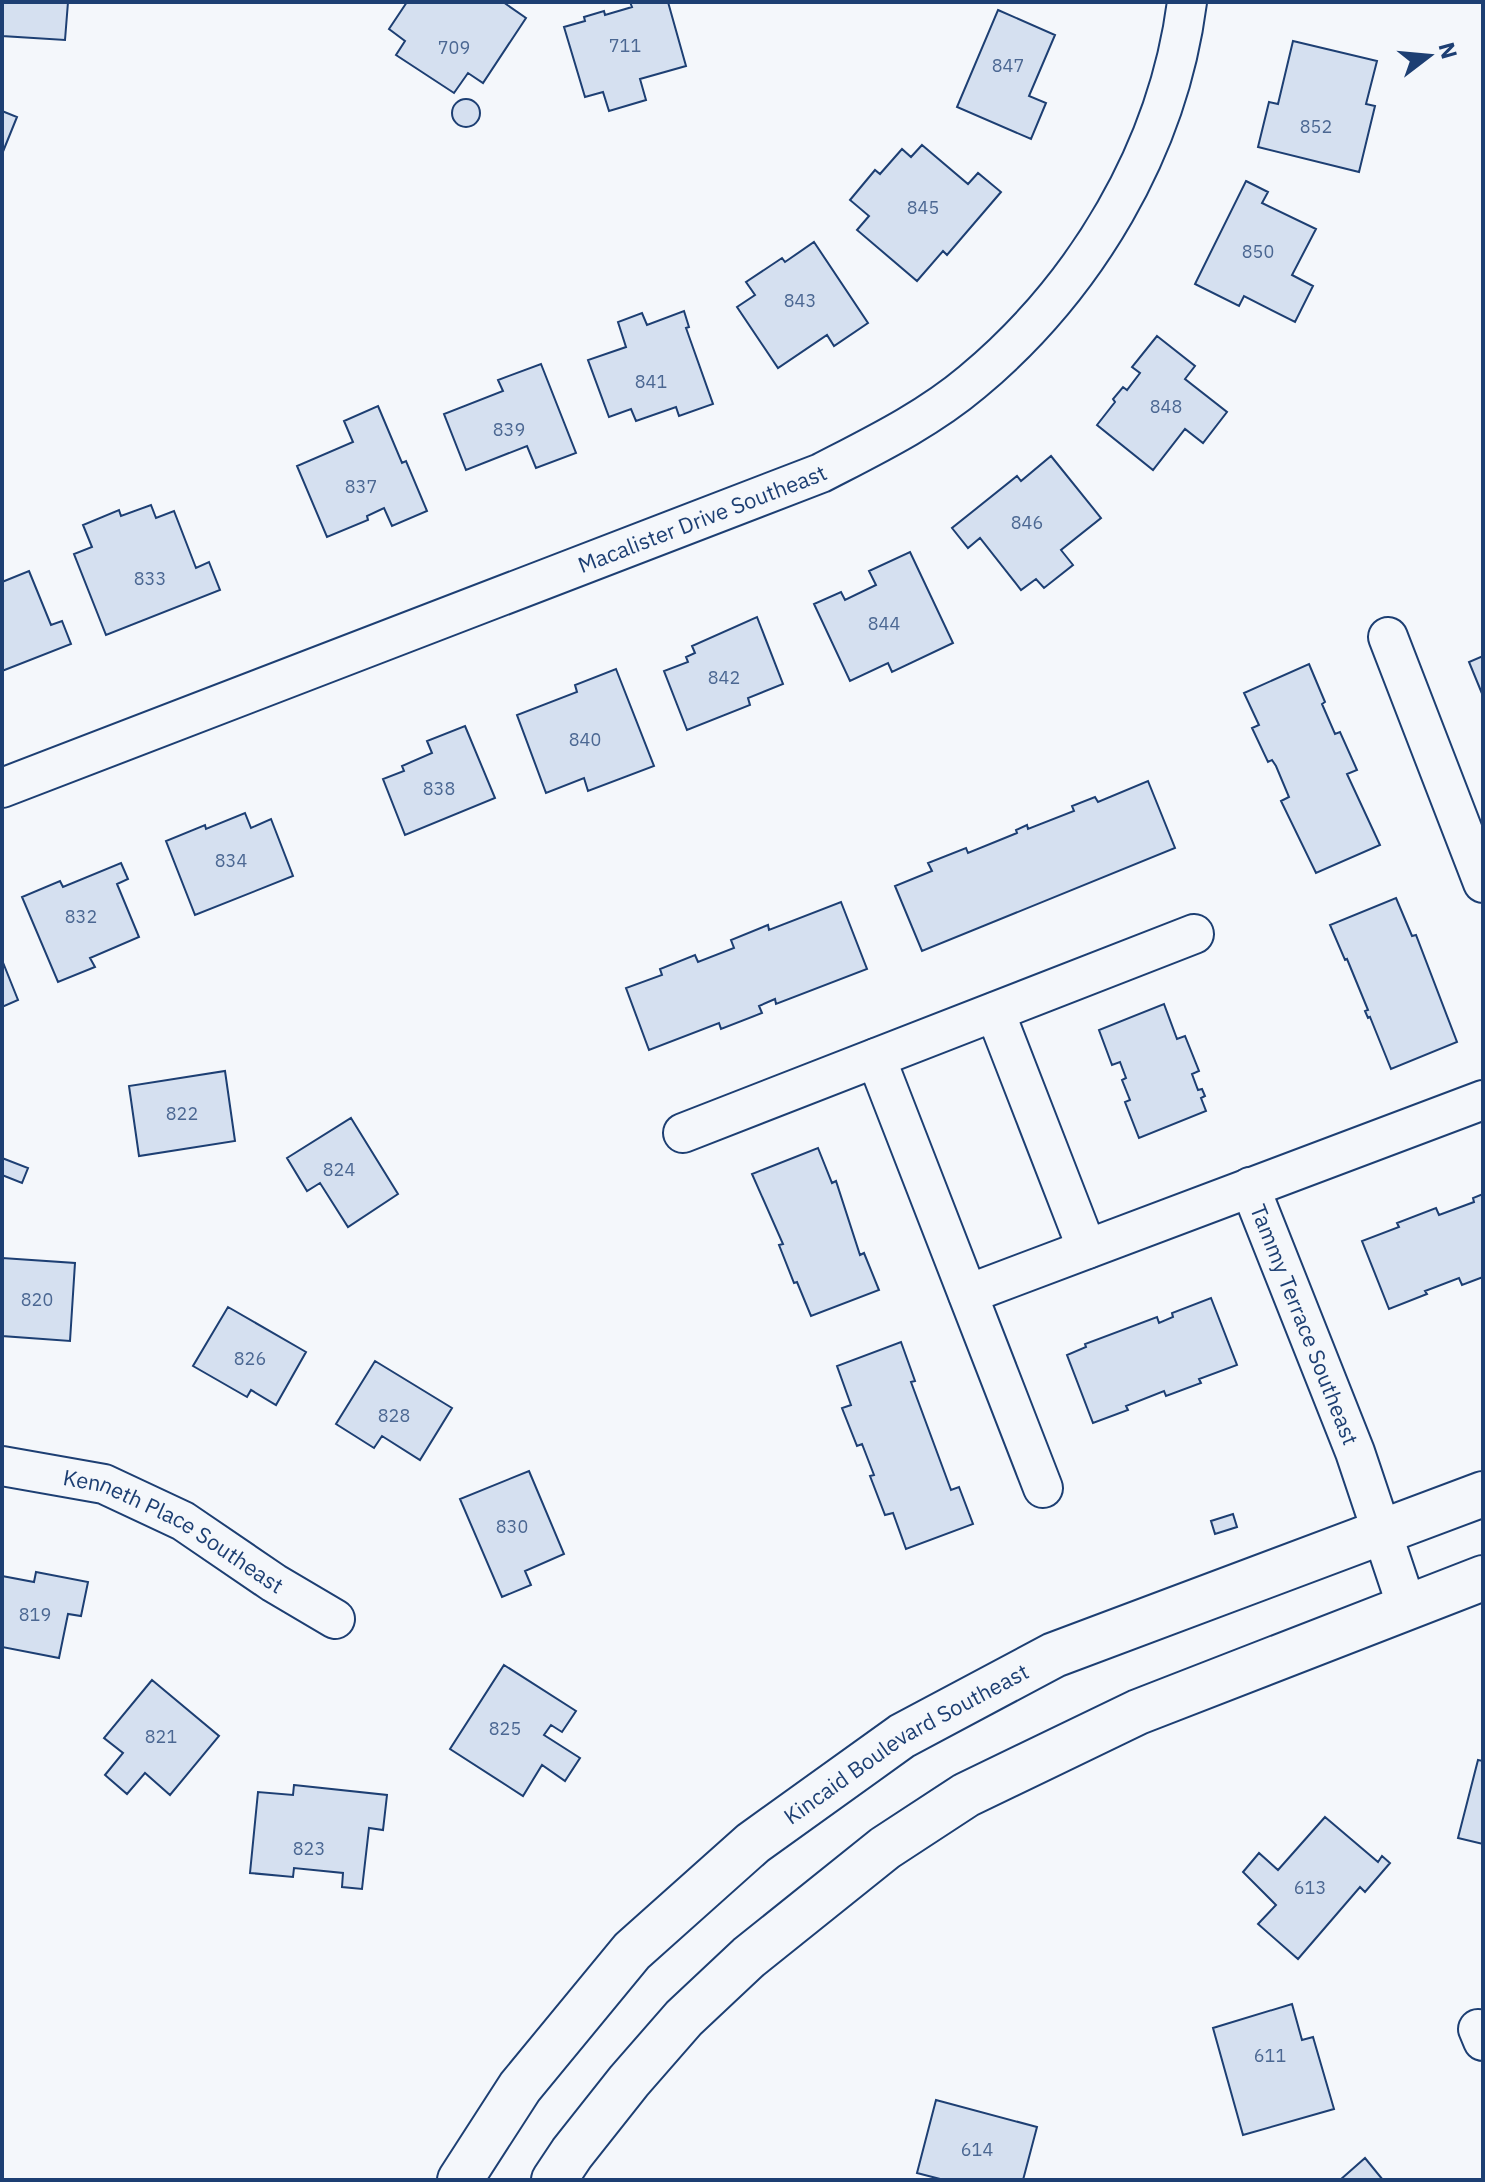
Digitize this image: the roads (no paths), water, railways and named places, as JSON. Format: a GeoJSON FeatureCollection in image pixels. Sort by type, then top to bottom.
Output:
{"type":"FeatureCollection","features":[{"type":"Feature","properties":{"kind":"street","name":"Macalister Drive Southeast"},"geometry":{"type":"LineString","coordinates":[[2,788],[821,473],[910,426],[972,382],[1026,331],[1076,274],[1115,213],[1147,151],[1169,87],[1187,2]]}},
{"type":"Feature","properties":{"kind":"street"},"geometry":{"type":"LineString","coordinates":[[1388,637],[1473,826],[1483,883]]}},
{"type":"Feature","properties":{"kind":"street"},"geometry":{"type":"LineString","coordinates":[[683,1133],[1194,934]]}},
{"type":"Feature","properties":{"kind":"street"},"geometry":{"type":"LineString","coordinates":[[995,1012],[1087,1249]]}},
{"type":"Feature","properties":{"kind":"street"},"geometry":{"type":"LineString","coordinates":[[876,1058],[1043,1488]]}},
{"type":"Feature","properties":{"kind":"street","name":"Tammy Terrace Southeast"},"geometry":{"type":"LineString","coordinates":[[1407,1607],[1355,1452],[1250,1187],[1483,1100]]}},
{"type":"Feature","properties":{"kind":"street"},"geometry":{"type":"LineString","coordinates":[[968,1294],[1250,1187]]}},
{"type":"Feature","properties":{"kind":"street","name":"Kenneth Place Southeast"},"geometry":{"type":"LineString","coordinates":[[2,1466],[104,1484],[183,1521],[274,1583],[335,1619]]}},
{"type":"Feature","properties":{"kind":"street","name":"Kincaid Boulevard Southeast"},"geometry":{"type":"LineString","coordinates":[[460,2180],[520,2087],[632,1951],[753,1843],[902,1736],[1054,1655],[1483,1494]]}},
{"type":"Feature","properties":{"kind":"street"},"geometry":{"type":"LineString","coordinates":[[554,2180],[619,2093],[684,2018],[749,1957],[885,1848],[966,1795],[1138,1712],[1483,1578]]}}]}
